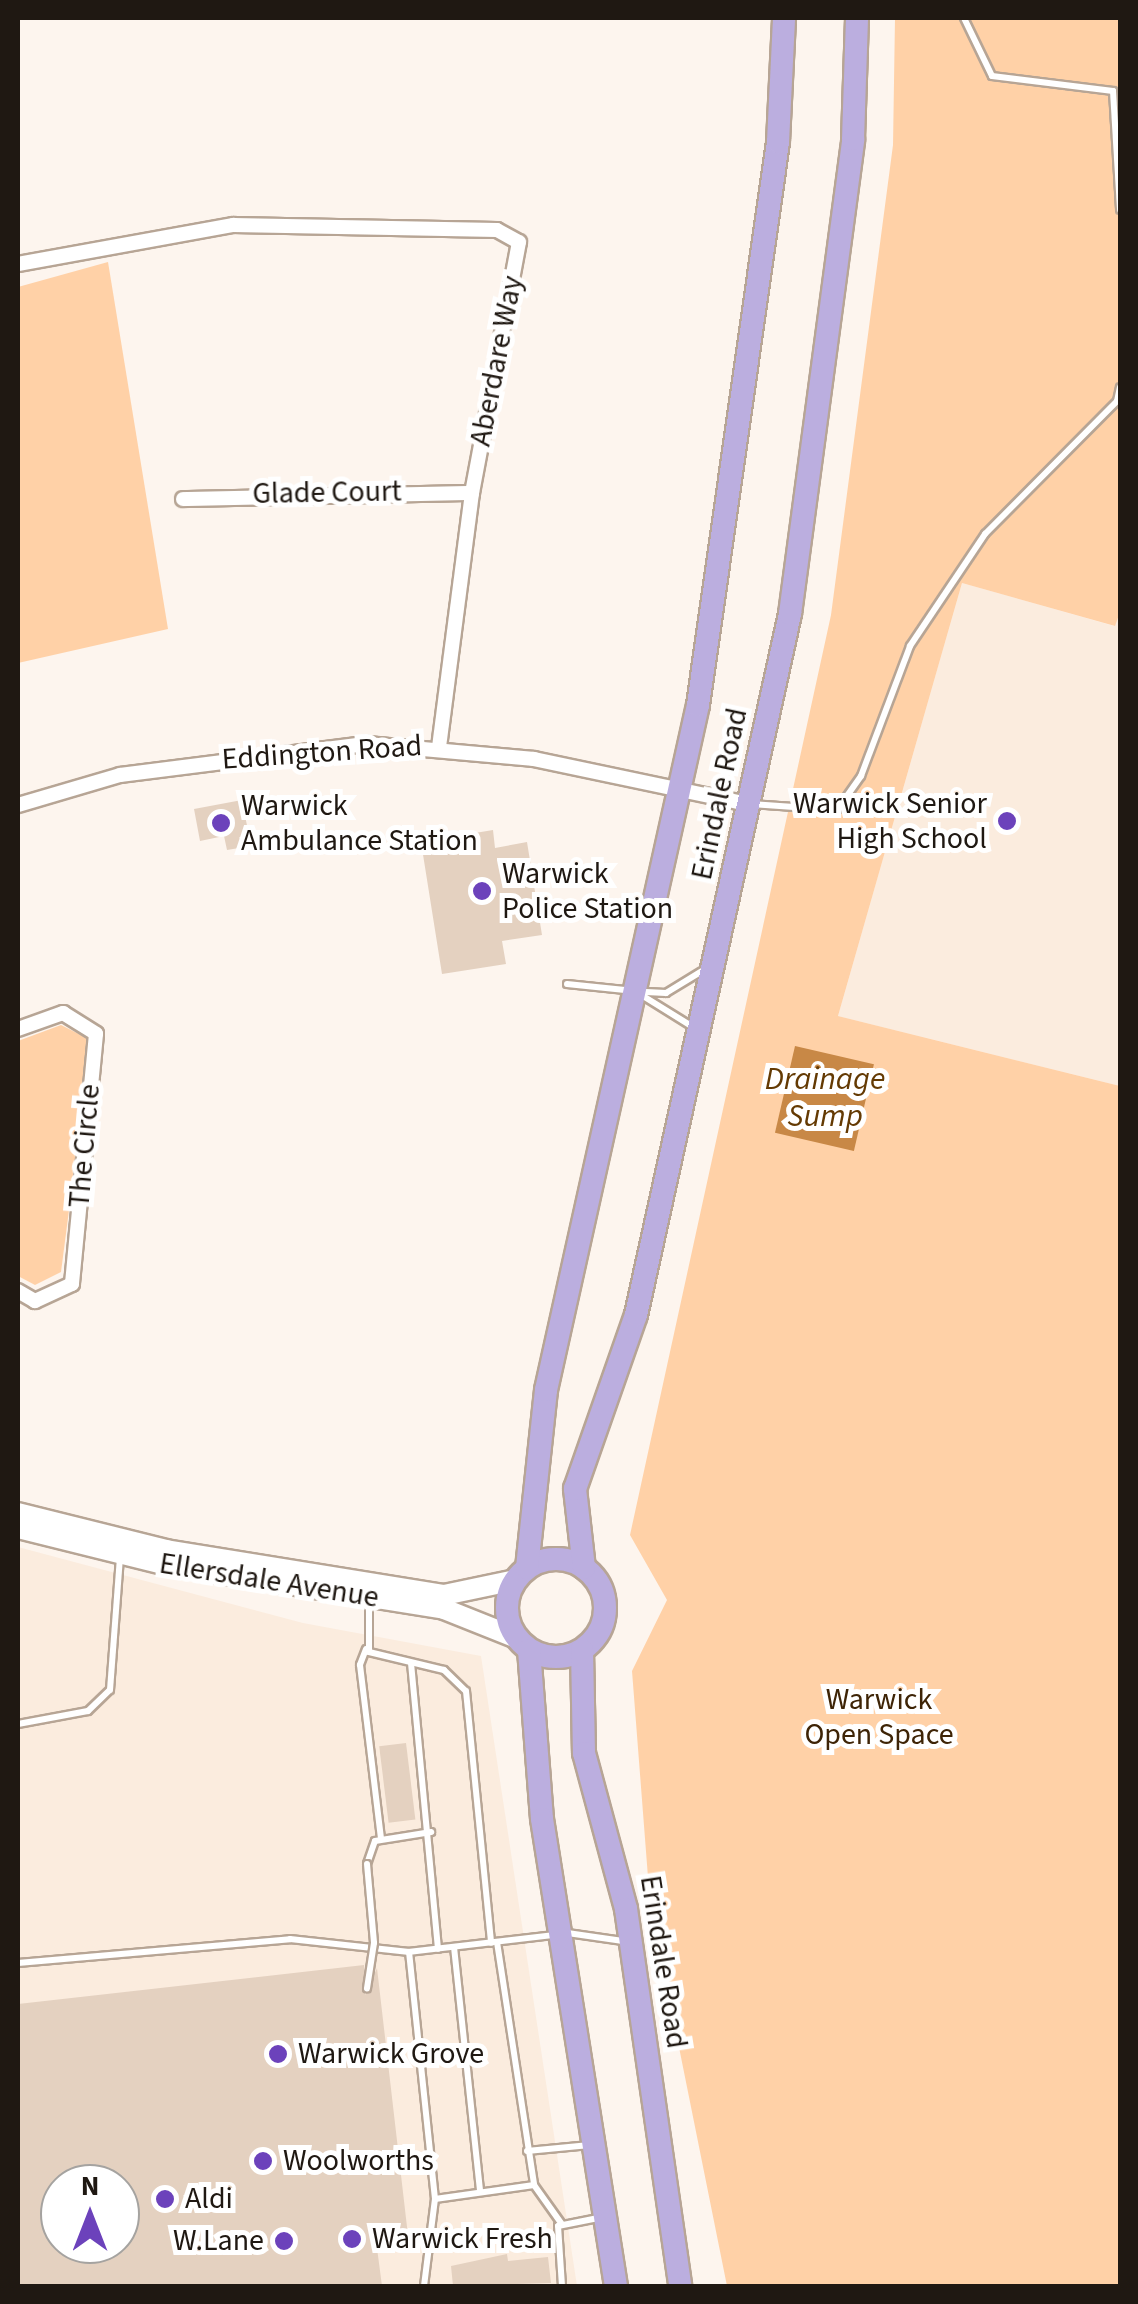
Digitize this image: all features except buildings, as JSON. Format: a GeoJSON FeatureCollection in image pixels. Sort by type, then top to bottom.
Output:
{"type":"FeatureCollection","features":[{"type":"Feature","properties":{"kind":"main road","name":"Erindale Road"},"geometry":{"type":"LineString","coordinates":[[616,2286],[557,1934],[523,1644],[506,1610],[521,1574],[539,1425],[679,787],[778,142],[784,18]]}},
{"type":"Feature","properties":{"kind":"main road","name":"Erindale Road"},"geometry":{"type":"LineString","coordinates":[[680,2286],[632,1943],[584,1754],[582,1650],[605,1609],[584,1568],[575,1489],[636,1315],[700,1050],[747,804],[790,614],[853,138],[857,18]]}},
{"type":"Feature","properties":{"kind":"main road"},"geometry":{"type":"LineString","coordinates":[[521,1574],[556,1559],[584,1568]]}},
{"type":"Feature","properties":{"kind":"main road"},"geometry":{"type":"LineString","coordinates":[[523,1644],[582,1650]]}},
{"type":"Feature","properties":{"kind":"main road"},"geometry":{"type":"LineString","coordinates":[[671,2217],[694,2286]]}},
{"type":"Feature","properties":{"kind":"street","name":"Aberdare Way"},"geometry":{"type":"LineString","coordinates":[[18,264],[232,225],[497,230],[519,242],[472,492],[439,746]]}},
{"type":"Feature","properties":{"kind":"street","name":"Glade Court"},"geometry":{"type":"LineString","coordinates":[[183,498],[291,489],[472,492]]}},
{"type":"Feature","properties":{"kind":"street","name":"Eddington Road"},"geometry":{"type":"LineString","coordinates":[[18,805],[244,754],[439,746],[679,787],[747,804]]}},
{"type":"Feature","properties":{"kind":"street","name":"The Circle"},"geometry":{"type":"LineString","coordinates":[[18,1030],[63,1013],[96,1034],[72,1284],[35,1301],[18,1291]]}},
{"type":"Feature","properties":{"kind":"street","name":"Ellersdale Avenue"},"geometry":{"type":"LineString","coordinates":[[18,1513],[121,1549],[444,1595],[521,1574]]}},
{"type":"Feature","properties":{"kind":"street","name":"Ellersdale Avenue"},"geometry":{"type":"LineString","coordinates":[[18,1528],[475,1617],[523,1644]]}},
{"type":"Feature","properties":{"kind":"lane"},"geometry":{"type":"LineString","coordinates":[[964,18],[992,76],[1113,91],[1120,210]]}},
{"type":"Feature","properties":{"kind":"lane"},"geometry":{"type":"LineString","coordinates":[[747,804],[837,810],[861,776],[910,646],[985,534],[1120,387]]}},
{"type":"Feature","properties":{"kind":"lane"},"geometry":{"type":"LineString","coordinates":[[567,984],[666,993],[718,956]]}},
{"type":"Feature","properties":{"kind":"lane"},"geometry":{"type":"LineString","coordinates":[[635,991],[682,1013],[700,1050]]}},
{"type":"Feature","properties":{"kind":"lane"},"geometry":{"type":"LineString","coordinates":[[18,1724],[88,1711],[110,1690],[121,1549]]}},
{"type":"Feature","properties":{"kind":"lane"},"geometry":{"type":"LineString","coordinates":[[367,1988],[374,1944],[367,1864],[381,1839],[366,1649],[369,1599]]}},
{"type":"Feature","properties":{"kind":"lane"},"geometry":{"type":"LineString","coordinates":[[366,1649],[451,1673],[469,1700],[494,1942],[527,2152],[534,2185],[561,2222],[562,2286]]}},
{"type":"Feature","properties":{"kind":"lane"},"geometry":{"type":"LineString","coordinates":[[411,1663],[431,1832],[438,1949]]}},
{"type":"Feature","properties":{"kind":"lane"},"geometry":{"type":"LineString","coordinates":[[381,1839],[431,1832]]}},
{"type":"Feature","properties":{"kind":"lane"},"geometry":{"type":"LineString","coordinates":[[18,1963],[290,1939],[409,1952],[557,1934],[632,1943]]}},
{"type":"Feature","properties":{"kind":"lane"},"geometry":{"type":"LineString","coordinates":[[454,1947],[480,2192]]}},
{"type":"Feature","properties":{"kind":"lane"},"geometry":{"type":"LineString","coordinates":[[409,1952],[434,2199],[424,2286]]}},
{"type":"Feature","properties":{"kind":"lane"},"geometry":{"type":"LineString","coordinates":[[527,2152],[590,2145]]}},
{"type":"Feature","properties":{"kind":"lane"},"geometry":{"type":"LineString","coordinates":[[434,2199],[534,2185]]}},
{"type":"Feature","properties":{"kind":"lane"},"geometry":{"type":"LineString","coordinates":[[561,2222],[603,2217]]}},
{"type":"Feature","properties":{"kind":"shaded area","name":"Warwick Senior High School"},"geometry":{"type":"Polygon","coordinates":[[[962,583],[1114,626],[1120,612],[1120,1086],[838,1016],[962,583]]]}},
{"type":"Feature","properties":{"kind":"shaded area"},"geometry":{"type":"Polygon","coordinates":[[[18,1547],[303,1623],[481,1656],[577,2286],[18,2286],[18,1547]]]}},
{"type":"Feature","properties":{"kind":"green space","name":"Warwick Open Space"},"geometry":{"type":"Polygon","coordinates":[[[895,18],[1120,18],[1120,612],[1115,626],[962,583],[838,1016],[1120,1086],[1120,2286],[727,2286],[650,1903],[632,1671],[667,1600],[630,1535],[831,615],[893,145],[895,18]]]}},
{"type":"Feature","properties":{"kind":"green space"},"geometry":{"type":"Polygon","coordinates":[[[108,262],[168,629],[18,663],[18,287],[108,262]]]}},
{"type":"Feature","properties":{"kind":"green space"},"geometry":{"type":"Polygon","coordinates":[[[61,1025],[91,1040],[61,1272],[35,1285],[18,1276],[18,1041],[61,1025]]]}},
{"type":"Feature","properties":{"kind":"water","name":"Drainage Sump"},"geometry":{"type":"Polygon","coordinates":[[[795,1046],[874,1064],[854,1151],[775,1133],[795,1046]]]}},
{"type":"Feature","properties":{"kind":"place","name":"Warwick Senior High School"},"geometry":{"type":"Point","coordinates":[1007,821]}},
{"type":"Feature","properties":{"kind":"place","name":"Warwick Ambulance Station"},"geometry":{"type":"Point","coordinates":[221,823]}},
{"type":"Feature","properties":{"kind":"place","name":"Warwick Police Station"},"geometry":{"type":"Point","coordinates":[482,891]}},
{"type":"Feature","properties":{"kind":"place","name":"Warwick Grove"},"geometry":{"type":"Point","coordinates":[278,2054]}},
{"type":"Feature","properties":{"kind":"place","name":"Woolworths"},"geometry":{"type":"Point","coordinates":[263,2161]}},
{"type":"Feature","properties":{"kind":"place","name":"Aldi"},"geometry":{"type":"Point","coordinates":[165,2199]}},
{"type":"Feature","properties":{"kind":"place","name":"Warwick Fresh"},"geometry":{"type":"Point","coordinates":[352,2239]}},
{"type":"Feature","properties":{"kind":"place","name":"W.Lane"},"geometry":{"type":"Point","coordinates":[284,2241]}}]}
